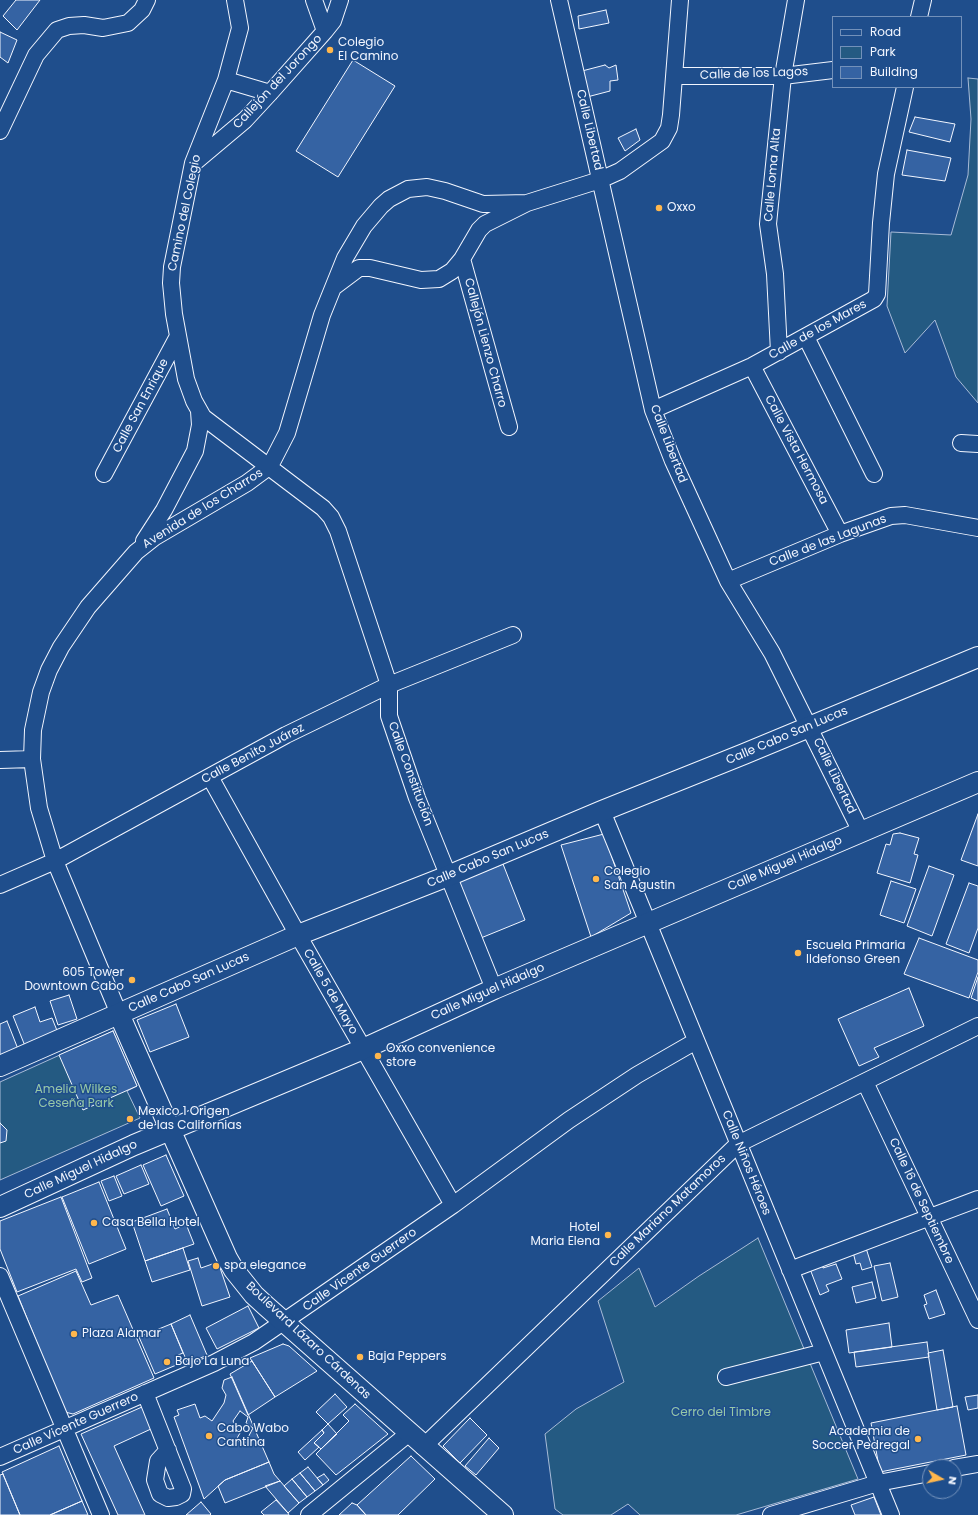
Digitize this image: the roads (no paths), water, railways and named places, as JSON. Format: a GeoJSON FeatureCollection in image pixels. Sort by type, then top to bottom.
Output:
{"type":"FeatureCollection","features":[{"type":"Feature","properties":{"kind":"main road","name":"Calle Cabo San Lucas"},"geometry":{"type":"LineString","coordinates":[[0,1066],[298,935],[448,876],[602,810],[744,754],[978,657]]}},
{"type":"Feature","properties":{"kind":"main road","name":"Calle Miguel Hidalgo"},"geometry":{"type":"LineString","coordinates":[[0,1207],[171,1130],[363,1049],[494,989],[648,922],[978,782]]}},
{"type":"Feature","properties":{"kind":"main road","name":"Boulevard Lázaro Cárdenas"},"geometry":{"type":"LineString","coordinates":[[119,1014],[227,1258],[254,1295],[408,1434],[503,1515]]}},
{"type":"Feature","properties":{"kind":"street"},"geometry":{"type":"LineString","coordinates":[[0,131],[36,55],[57,30],[69,26],[84,25],[103,28],[128,23],[142,10],[147,0]]}},
{"type":"Feature","properties":{"kind":"street","name":"Camino del Colegio"},"geometry":{"type":"LineString","coordinates":[[235,0],[240,28],[226,80],[193,163],[172,268],[172,298],[177,338],[188,386],[199,411],[207,421],[270,466]]}},
{"type":"Feature","properties":{"kind":"street","name":"Callejón del Jorongo"},"geometry":{"type":"LineString","coordinates":[[314,0],[325,31]]}},
{"type":"Feature","properties":{"kind":"street","name":"Callejón del Jorongo"},"geometry":{"type":"LineString","coordinates":[[193,163],[245,120],[270,93],[333,21],[340,0]]}},
{"type":"Feature","properties":{"kind":"street","name":"Calle Libertad"},"geometry":{"type":"LineString","coordinates":[[559,0],[653,410],[673,460],[728,581],[772,652],[810,726],[861,832]]}},
{"type":"Feature","properties":{"kind":"street","name":"Avenida de los Charros"},"geometry":{"type":"LineString","coordinates":[[462,259],[479,230],[485,224],[527,202],[600,180],[620,171],[662,141],[669,128],[676,76],[680,0]]}},
{"type":"Feature","properties":{"kind":"street","name":"Calle Loma Alta"},"geometry":{"type":"LineString","coordinates":[[779,352],[775,274],[768,224],[782,76],[796,0]]}},
{"type":"Feature","properties":{"kind":"street"},"geometry":{"type":"LineString","coordinates":[[919,16],[923,0]]}},
{"type":"Feature","properties":{"kind":"street","name":"Calle de los Lagos"},"geometry":{"type":"LineString","coordinates":[[676,76],[782,76],[832,70]]}},
{"type":"Feature","properties":{"kind":"street"},"geometry":{"type":"LineString","coordinates":[[226,80],[270,93]]}},
{"type":"Feature","properties":{"kind":"street","name":"Calle de los Mares"},"geometry":{"type":"LineString","coordinates":[[653,410],[752,366],[874,299],[877,294],[881,223],[886,174],[904,88]]}},
{"type":"Feature","properties":{"kind":"street","name":"Avenida de los Charros"},"geometry":{"type":"LineString","coordinates":[[55,861],[39,808],[32,759],[33,730],[37,709],[49,670],[61,647],[84,612],[136,552],[156,537],[248,483],[270,466],[287,432],[322,315],[345,258],[364,226],[381,206],[389,199],[408,189],[427,187],[445,191],[483,204],[527,202]]}},
{"type":"Feature","properties":{"kind":"street"},"geometry":{"type":"LineString","coordinates":[[334,286],[359,268],[370,268],[421,280],[439,279],[452,271],[462,259]]}},
{"type":"Feature","properties":{"kind":"street","name":"Callejón Lienzo Charro"},"geometry":{"type":"LineString","coordinates":[[462,259],[509,427]]}},
{"type":"Feature","properties":{"kind":"street"},"geometry":{"type":"LineString","coordinates":[[806,337],[874,474]]}},
{"type":"Feature","properties":{"kind":"street","name":"Calle San Enrique"},"geometry":{"type":"LineString","coordinates":[[104,474],[177,338]]}},
{"type":"Feature","properties":{"kind":"street","name":"Calle Vista Hermosa"},"geometry":{"type":"LineString","coordinates":[[752,366],[840,534]]}},
{"type":"Feature","properties":{"kind":"street"},"geometry":{"type":"LineString","coordinates":[[136,552],[156,524],[192,457],[199,435],[199,411]]}},
{"type":"Feature","properties":{"kind":"street"},"geometry":{"type":"LineString","coordinates":[[961,443],[978,444]]}},
{"type":"Feature","properties":{"kind":"street","name":"Calle Constitución"},"geometry":{"type":"LineString","coordinates":[[270,466],[323,508],[331,517],[338,531],[389,685],[389,716],[417,798],[494,989]]}},
{"type":"Feature","properties":{"kind":"street","name":"Calle de las Lagunas"},"geometry":{"type":"LineString","coordinates":[[728,581],[840,534],[891,516],[898,515],[978,528]]}},
{"type":"Feature","properties":{"kind":"street","name":"Calle Benito Juárez"},"geometry":{"type":"LineString","coordinates":[[0,885],[55,861],[286,735],[389,685],[513,635]]}},
{"type":"Feature","properties":{"kind":"street"},"geometry":{"type":"LineString","coordinates":[[0,760],[32,759]]}},
{"type":"Feature","properties":{"kind":"street","name":"Calle 5 de Mayo"},"geometry":{"type":"LineString","coordinates":[[210,777],[298,935],[453,1205]]}},
{"type":"Feature","properties":{"kind":"street","name":"Calle Niños Héroes"},"geometry":{"type":"LineString","coordinates":[[602,810],[891,1515]]}},
{"type":"Feature","properties":{"kind":"street","name":"Boulevard Lázaro Cárdenas"},"geometry":{"type":"LineString","coordinates":[[55,861],[119,1014]]}},
{"type":"Feature","properties":{"kind":"street","name":"Calle Mariano Matamoros"},"geometry":{"type":"LineString","coordinates":[[423,1447],[738,1144],[978,1026]]}},
{"type":"Feature","properties":{"kind":"street","name":"Calle Vicente Guerrero"},"geometry":{"type":"LineString","coordinates":[[0,1457],[214,1363],[254,1342],[453,1205],[569,1120],[637,1075],[696,1041]]}},
{"type":"Feature","properties":{"kind":"street","name":"Calle 16 de Septiembre"},"geometry":{"type":"LineString","coordinates":[[865,1082],[978,1320]]}},
{"type":"Feature","properties":{"kind":"street"},"geometry":{"type":"LineString","coordinates":[[790,1270],[930,1219],[978,1199]]}},
{"type":"Feature","properties":{"kind":"street"},"geometry":{"type":"LineString","coordinates":[[0,1276],[101,1515]]}},
{"type":"Feature","properties":{"kind":"street"},"geometry":{"type":"LineString","coordinates":[[726,1377],[824,1352]]}},
{"type":"Feature","properties":{"kind":"street"},"geometry":{"type":"LineString","coordinates":[[145,1393],[168,1450]]}},
{"type":"Feature","properties":{"kind":"street"},"geometry":{"type":"LineString","coordinates":[[309,1515],[408,1434]]}},
{"type":"Feature","properties":{"kind":"street"},"geometry":{"type":"LineString","coordinates":[[962,1467],[978,1464]]}},
{"type":"Feature","properties":{"kind":"street"},"geometry":{"type":"LineString","coordinates":[[771,1515],[878,1483],[922,1475]]}},
{"type":"Feature","properties":{"kind":"place","name":"Colegio El Camino"},"geometry":{"type":"Point","coordinates":[330,50]}},
{"type":"Feature","properties":{"kind":"place","name":"Oxxo"},"geometry":{"type":"Point","coordinates":[659,208]}},
{"type":"Feature","properties":{"kind":"place","name":"Colegio San Agustin"},"geometry":{"type":"Point","coordinates":[596,879]}},
{"type":"Feature","properties":{"kind":"place","name":"Escuela Primaria Ildefonso Green"},"geometry":{"type":"Point","coordinates":[798,953]}},
{"type":"Feature","properties":{"kind":"place","name":"605 Tower Downtown Cabo"},"geometry":{"type":"Point","coordinates":[132,980]}},
{"type":"Feature","properties":{"kind":"place","name":"Oxxo convenience store"},"geometry":{"type":"Point","coordinates":[378,1056]}},
{"type":"Feature","properties":{"kind":"place","name":"Mexico 1 Origen de las Californias"},"geometry":{"type":"Point","coordinates":[130,1119]}},
{"type":"Feature","properties":{"kind":"place","name":"Casa Bella Hotel"},"geometry":{"type":"Point","coordinates":[94,1223]}},
{"type":"Feature","properties":{"kind":"place","name":"Hotel Maria Elena"},"geometry":{"type":"Point","coordinates":[608,1235]}},
{"type":"Feature","properties":{"kind":"place","name":"spa elegance"},"geometry":{"type":"Point","coordinates":[216,1266]}},
{"type":"Feature","properties":{"kind":"place","name":"Plaza Alamar"},"geometry":{"type":"Point","coordinates":[74,1334]}},
{"type":"Feature","properties":{"kind":"place","name":"Baja Peppers"},"geometry":{"type":"Point","coordinates":[360,1357]}},
{"type":"Feature","properties":{"kind":"place","name":"Bajo La Luna"},"geometry":{"type":"Point","coordinates":[167,1362]}},
{"type":"Feature","properties":{"kind":"place","name":"Cabo Wabo Cantina"},"geometry":{"type":"Point","coordinates":[209,1436]}},
{"type":"Feature","properties":{"kind":"place","name":"Academia de Soccer Pedregal"},"geometry":{"type":"Point","coordinates":[918,1439]}},
{"type":"Feature","properties":{"kind":"park label","name":"Amelia Wilkes Ceseña Park"},"geometry":{"type":"Point","coordinates":[76,1097]}},
{"type":"Feature","properties":{"kind":"park label","name":"Cerro del Timbre"},"geometry":{"type":"Point","coordinates":[721,1413]}}]}
